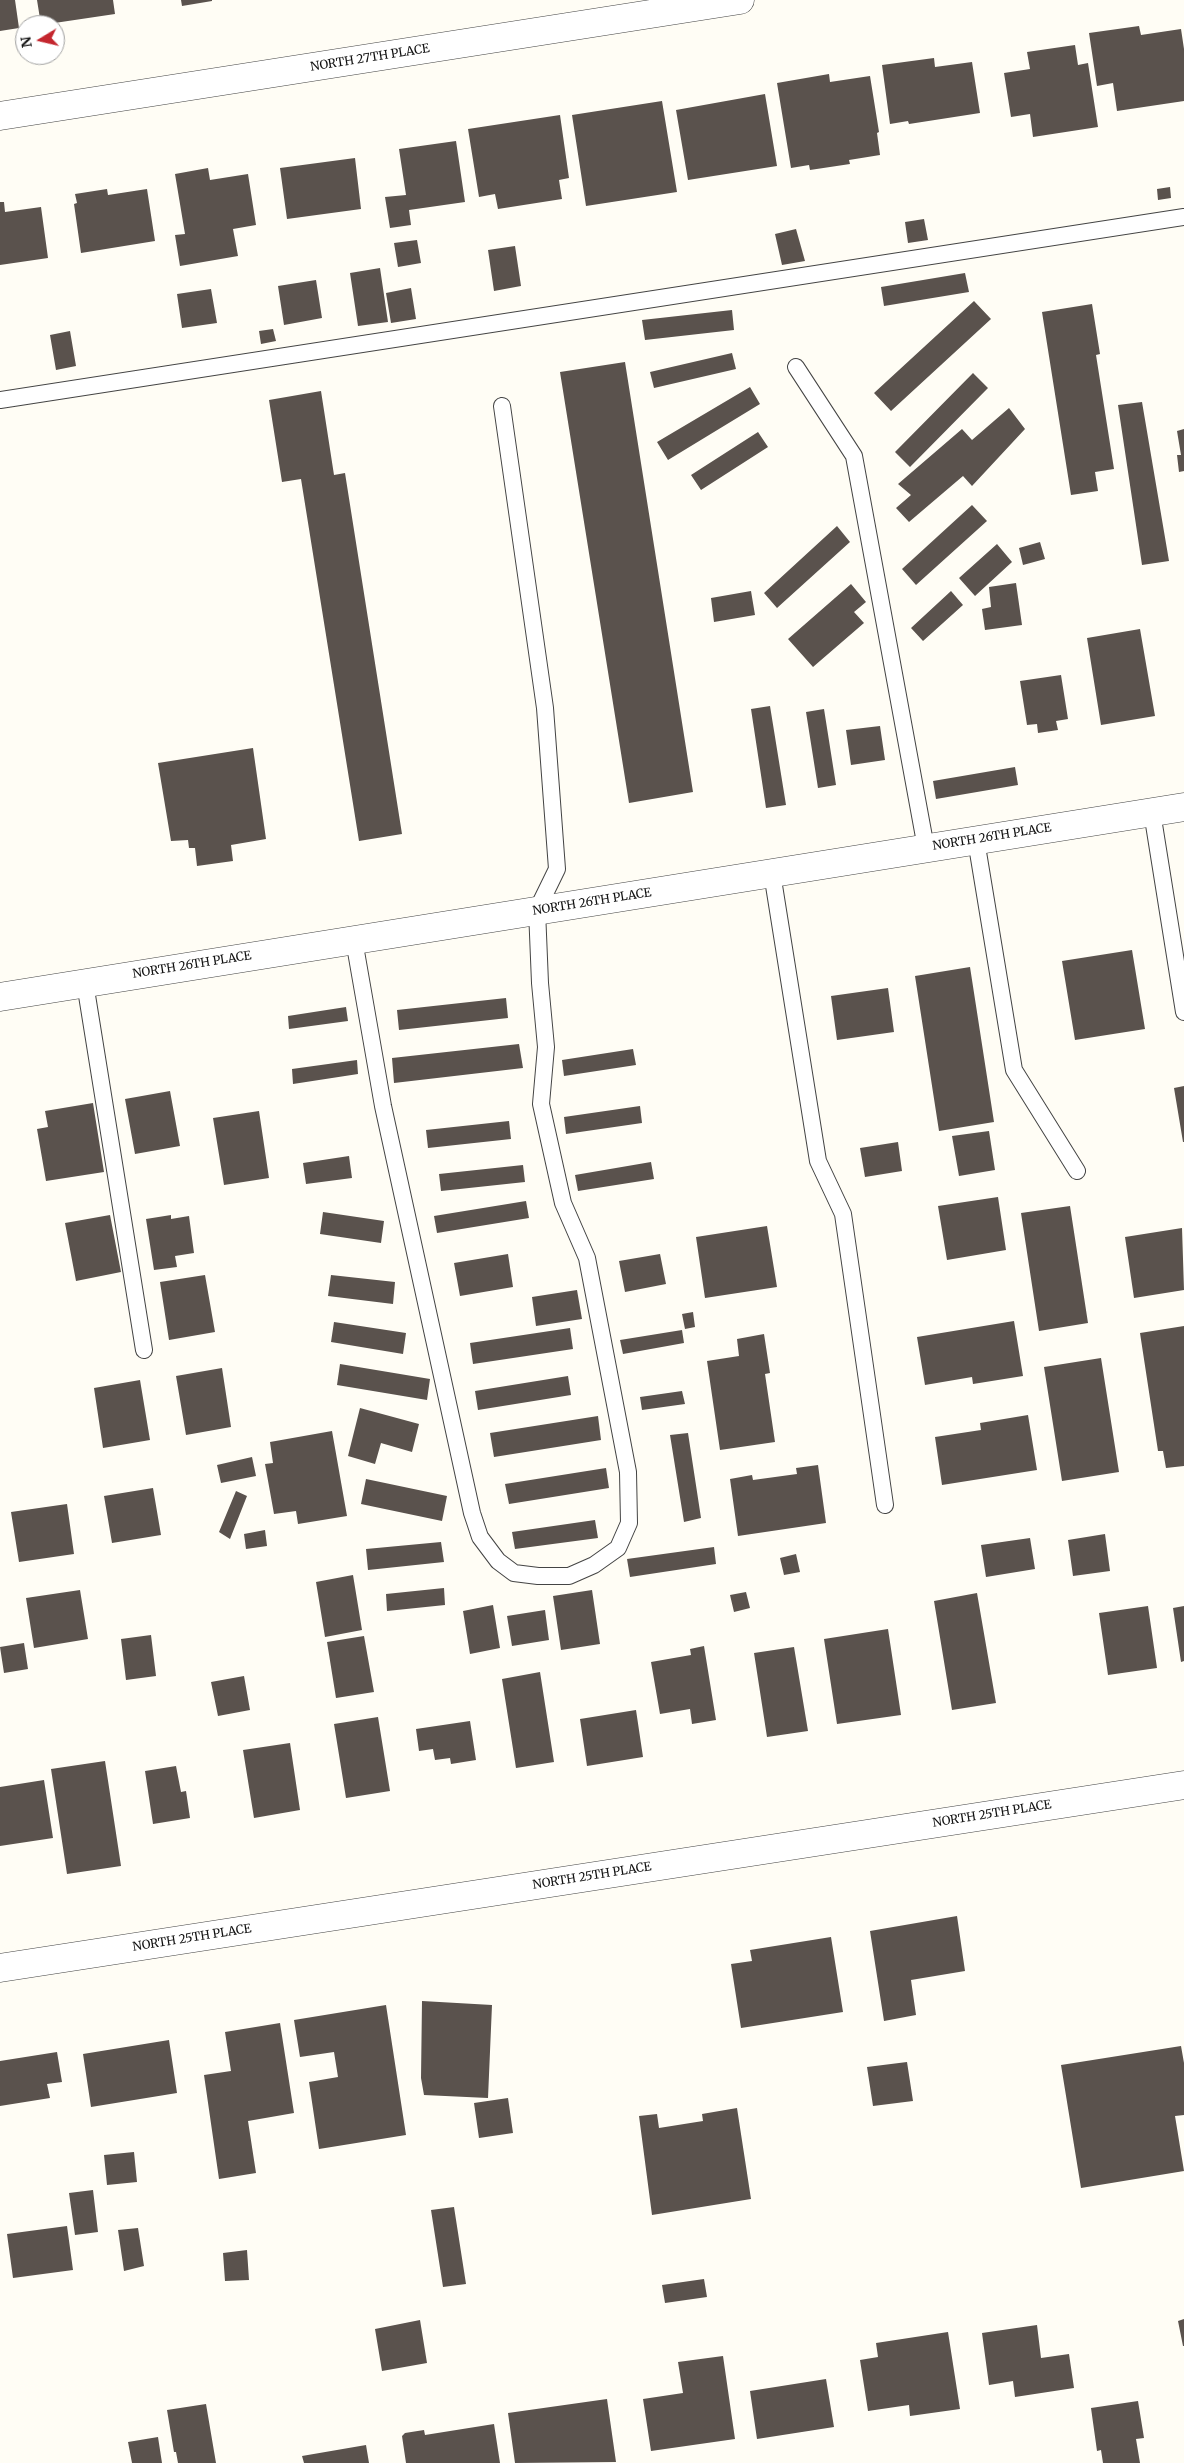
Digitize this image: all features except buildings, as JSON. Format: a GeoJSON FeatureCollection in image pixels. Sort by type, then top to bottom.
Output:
{"type":"FeatureCollection","features":[{"type":"Feature","properties":{"kind":"street","name":"NORTH 27TH PLACE"},"geometry":{"type":"LineString","coordinates":[[0,116],[740,0]]}},
{"type":"Feature","properties":{"kind":"street","name":"NORTH 26TH PLACE"},"geometry":{"type":"LineString","coordinates":[[0,996],[1184,806]]}},
{"type":"Feature","properties":{"kind":"street","name":"NORTH 25TH PLACE"},"geometry":{"type":"LineString","coordinates":[[0,1968],[1184,1785]]}},
{"type":"Feature","properties":{"kind":"lane"},"geometry":{"type":"LineString","coordinates":[[0,400],[1184,217]]}},
{"type":"Feature","properties":{"kind":"lane"},"geometry":{"type":"LineString","coordinates":[[796,367],[854,456],[926,848]]}},
{"type":"Feature","properties":{"kind":"lane"},"geometry":{"type":"LineString","coordinates":[[354,940],[383,1106],[472,1513],[480,1537],[498,1561],[514,1573],[569,1576],[594,1565],[618,1548],[629,1523],[628,1472],[587,1258],[563,1203],[541,1104],[546,1047],[540,983],[538,910],[557,869],[545,708],[502,406]]}},
{"type":"Feature","properties":{"kind":"lane"},"geometry":{"type":"LineString","coordinates":[[1152,812],[1184,1012]]}},
{"type":"Feature","properties":{"kind":"lane"},"geometry":{"type":"LineString","coordinates":[[976,840],[1014,1070],[1077,1172]]}},
{"type":"Feature","properties":{"kind":"lane"},"geometry":{"type":"LineString","coordinates":[[772,873],[818,1161],[843,1214],[885,1505]]}},
{"type":"Feature","properties":{"kind":"lane"},"geometry":{"type":"LineString","coordinates":[[85,983],[144,1350]]}}]}
